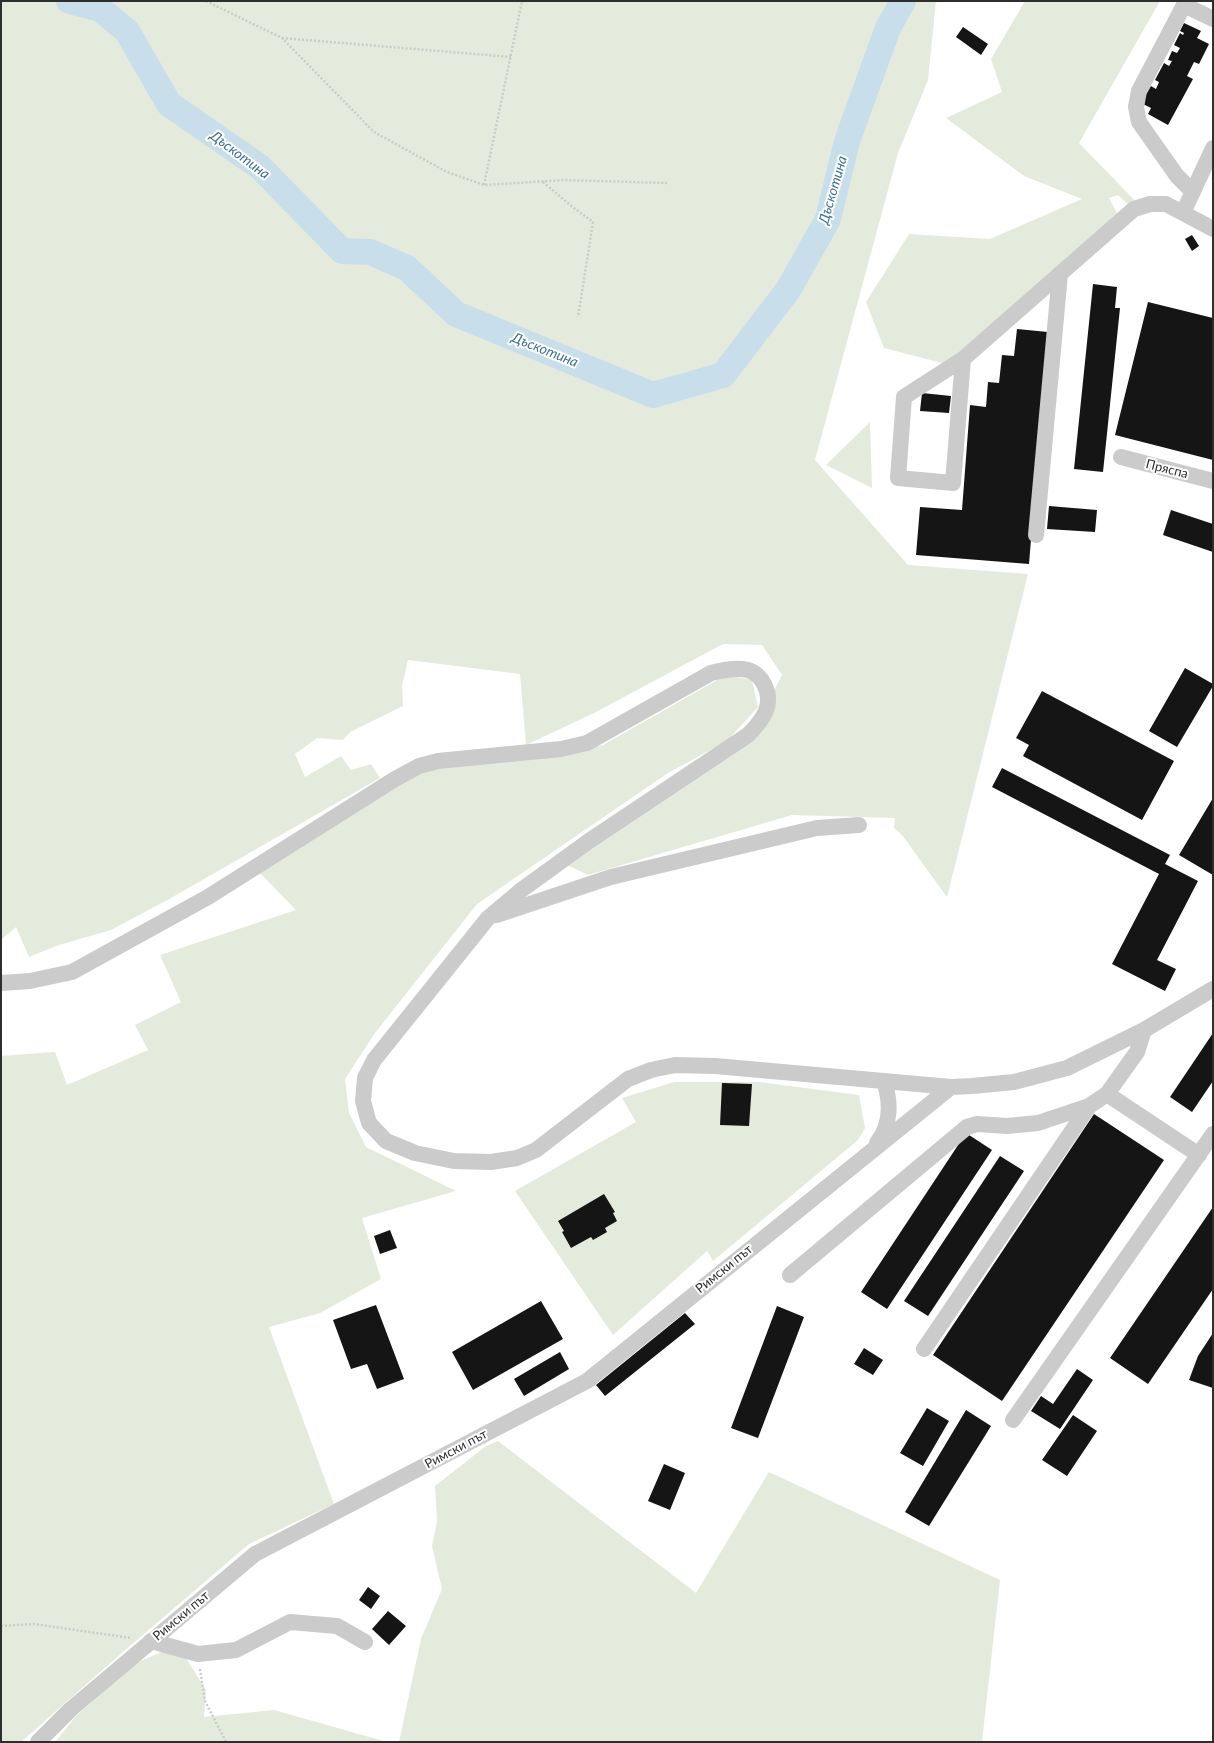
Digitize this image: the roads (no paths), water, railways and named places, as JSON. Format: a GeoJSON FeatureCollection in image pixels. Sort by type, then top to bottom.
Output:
{"type":"FeatureCollection","features":[{"type":"Feature","properties":{"kind":"street"},"geometry":{"type":"LineString","coordinates":[[1193,192],[1177,176],[1138,122],[1136,107],[1139,90],[1184,5],[1213,19]]}},
{"type":"Feature","properties":{"kind":"street"},"geometry":{"type":"LineString","coordinates":[[1183,213],[1213,148]]}},
{"type":"Feature","properties":{"kind":"street"},"geometry":{"type":"LineString","coordinates":[[963,359],[953,483],[898,478],[904,397],[963,359],[1134,209],[1150,204],[1166,204],[1213,229]]}},
{"type":"Feature","properties":{"kind":"street"},"geometry":{"type":"LineString","coordinates":[[1036,535],[1060,274]]}},
{"type":"Feature","properties":{"kind":"street","name":"Пряспа"},"geometry":{"type":"LineString","coordinates":[[1121,458],[1213,481]]}},
{"type":"Feature","properties":{"kind":"street"},"geometry":{"type":"LineString","coordinates":[[1,983],[30,981],[72,972],[208,897],[389,783],[419,766],[438,761],[561,749],[587,743],[711,673],[729,669],[749,670],[762,679],[768,692],[768,707],[761,723],[748,735],[589,841],[520,891],[488,918],[374,1060],[364,1078],[363,1101],[369,1123],[386,1141],[415,1153],[454,1161],[491,1162],[517,1158],[536,1150],[628,1079],[651,1070],[675,1065],[715,1066],[951,1087],[993,1085],[1014,1082],[1050,1074],[1067,1068],[1144,1030],[1213,989]]}},
{"type":"Feature","properties":{"kind":"street"},"geometry":{"type":"LineString","coordinates":[[488,918],[611,877],[817,828],[859,825]]}},
{"type":"Feature","properties":{"kind":"street"},"geometry":{"type":"LineString","coordinates":[[790,1275],[967,1127],[977,1124],[1007,1126],[1038,1123],[1089,1106],[1107,1094],[1137,1052],[1144,1030]]}},
{"type":"Feature","properties":{"kind":"street","name":"Римски път"},"geometry":{"type":"LineString","coordinates":[[872,1150],[884,1130],[888,1119],[888,1099],[884,1081]]}},
{"type":"Feature","properties":{"kind":"street","name":"Римски път"},"geometry":{"type":"LineString","coordinates":[[38,1742],[71,1708],[255,1554],[587,1381],[951,1087]]}},
{"type":"Feature","properties":{"kind":"street"},"geometry":{"type":"LineString","coordinates":[[1107,1094],[1199,1155]]}},
{"type":"Feature","properties":{"kind":"street"},"geometry":{"type":"LineString","coordinates":[[924,1349],[1089,1106]]}},
{"type":"Feature","properties":{"kind":"street"},"geometry":{"type":"LineString","coordinates":[[1013,1420],[1213,1134]]}},
{"type":"Feature","properties":{"kind":"street"},"geometry":{"type":"LineString","coordinates":[[151,1641],[198,1654],[236,1650],[290,1622],[337,1626],[365,1642]]}},
{"type":"Feature","properties":{"kind":"waterway","name":"Дъскотина"},"geometry":{"type":"LineString","coordinates":[[69,1],[100,9],[127,31],[169,104],[260,167],[342,251],[370,252],[407,268],[456,314],[653,395],[723,375],[788,290],[828,219],[847,141],[888,28],[903,1]]}}]}
